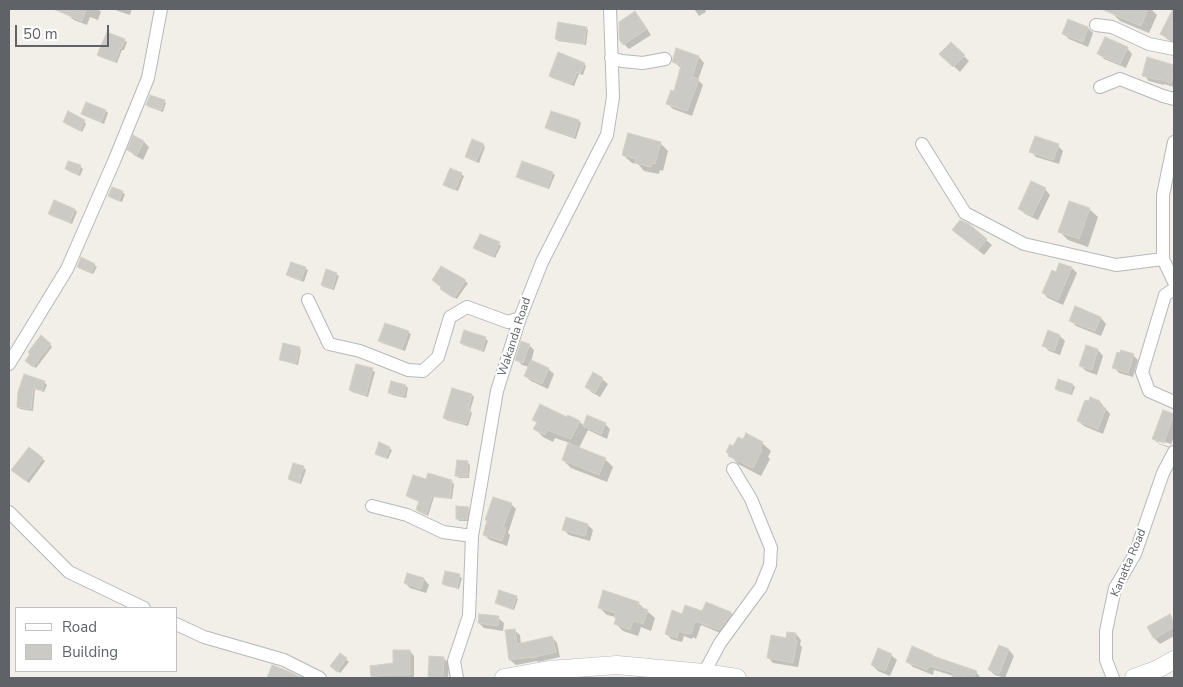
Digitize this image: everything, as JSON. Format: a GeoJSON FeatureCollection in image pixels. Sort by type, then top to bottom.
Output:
{"type":"FeatureCollection","features":[{"type":"Feature","properties":{"kind":"main road"},"geometry":{"type":"LineString","coordinates":[[1134,678],[1156,670],[1174,660]]}},
{"type":"Feature","properties":{"kind":"main road"},"geometry":{"type":"LineString","coordinates":[[504,678],[549,670],[617,665],[737,678]]}},
{"type":"Feature","properties":{"kind":"street"},"geometry":{"type":"LineString","coordinates":[[9,364],[67,269],[107,178],[148,78],[161,9]]}},
{"type":"Feature","properties":{"kind":"street","name":"Wakanda Road"},"geometry":{"type":"LineString","coordinates":[[457,678],[454,661],[470,616],[472,536],[497,391],[520,318],[542,262],[607,135],[614,97],[610,9]]}},
{"type":"Feature","properties":{"kind":"street"},"geometry":{"type":"LineString","coordinates":[[1096,25],[1112,28],[1149,44],[1174,49]]}},
{"type":"Feature","properties":{"kind":"street"},"geometry":{"type":"LineString","coordinates":[[611,58],[643,63],[665,58]]}},
{"type":"Feature","properties":{"kind":"street"},"geometry":{"type":"LineString","coordinates":[[1100,87],[1120,79],[1163,96],[1174,98]]}},
{"type":"Feature","properties":{"kind":"street"},"geometry":{"type":"LineString","coordinates":[[1174,142],[1163,195],[1163,259],[1174,282]]}},
{"type":"Feature","properties":{"kind":"street"},"geometry":{"type":"LineString","coordinates":[[922,144],[965,213],[1024,244],[1116,265],[1163,259]]}},
{"type":"Feature","properties":{"kind":"street"},"geometry":{"type":"LineString","coordinates":[[1174,289],[1165,295],[1142,372],[1149,391],[1174,402]]}},
{"type":"Feature","properties":{"kind":"street"},"geometry":{"type":"LineString","coordinates":[[308,300],[329,344],[360,351],[408,370],[423,371],[438,357],[450,317],[467,307],[508,322],[520,318]]}},
{"type":"Feature","properties":{"kind":"street","name":"Kanatta Road"},"geometry":{"type":"LineString","coordinates":[[1113,678],[1106,660],[1106,631],[1115,588],[1135,554],[1163,473],[1174,452]]}},
{"type":"Feature","properties":{"kind":"street"},"geometry":{"type":"LineString","coordinates":[[704,673],[720,643],[761,587],[770,565],[771,548],[751,499],[733,469]]}},
{"type":"Feature","properties":{"kind":"street"},"geometry":{"type":"LineString","coordinates":[[372,506],[407,515],[443,532],[472,536]]}},
{"type":"Feature","properties":{"kind":"street"},"geometry":{"type":"LineString","coordinates":[[9,512],[69,572],[142,607]]}},
{"type":"Feature","properties":{"kind":"street"},"geometry":{"type":"LineString","coordinates":[[178,625],[204,637],[284,660],[320,678]]}},
{"type":"Feature","properties":{"kind":"building"},"geometry":{"type":"Polygon","coordinates":[[[53,9],[86,9],[82,21],[53,9]]]}},
{"type":"Feature","properties":{"kind":"building"},"geometry":{"type":"Polygon","coordinates":[[[1101,9],[1148,9],[1141,26],[1101,9]]]}},
{"type":"Feature","properties":{"kind":"building"},"geometry":{"type":"Polygon","coordinates":[[[1174,9],[1174,41],[1160,34],[1174,9]]]}},
{"type":"Feature","properties":{"kind":"building"},"geometry":{"type":"Polygon","coordinates":[[[635,11],[647,29],[623,45],[619,39],[619,22],[635,11]]]}},
{"type":"Feature","properties":{"kind":"building"},"geometry":{"type":"Polygon","coordinates":[[[1068,19],[1088,27],[1083,42],[1062,34],[1068,19]]]}},
{"type":"Feature","properties":{"kind":"building"},"geometry":{"type":"Polygon","coordinates":[[[558,22],[587,27],[584,44],[555,39],[558,22]]]}},
{"type":"Feature","properties":{"kind":"building"},"geometry":{"type":"Polygon","coordinates":[[[107,32],[125,39],[115,62],[97,55],[107,32]]]}},
{"type":"Feature","properties":{"kind":"building"},"geometry":{"type":"Polygon","coordinates":[[[1105,37],[1128,47],[1120,64],[1097,54],[1105,37]]]}},
{"type":"Feature","properties":{"kind":"building"},"geometry":{"type":"Polygon","coordinates":[[[951,42],[965,55],[953,67],[939,54],[951,42]]]}},
{"type":"Feature","properties":{"kind":"building"},"geometry":{"type":"Polygon","coordinates":[[[676,48],[699,56],[692,77],[699,79],[687,111],[666,104],[671,90],[674,91],[681,65],[672,62],[676,48]]]}},
{"type":"Feature","properties":{"kind":"building"},"geometry":{"type":"Polygon","coordinates":[[[558,52],[585,63],[580,74],[577,72],[572,84],[549,76],[558,52]]]}},
{"type":"Feature","properties":{"kind":"building"},"geometry":{"type":"Polygon","coordinates":[[[1147,57],[1174,65],[1171,83],[1142,76],[1147,57]]]}},
{"type":"Feature","properties":{"kind":"building"},"geometry":{"type":"Polygon","coordinates":[[[150,95],[165,100],[161,110],[146,105],[150,95]]]}},
{"type":"Feature","properties":{"kind":"building"},"geometry":{"type":"Polygon","coordinates":[[[86,102],[106,110],[101,122],[81,114],[86,102]]]}},
{"type":"Feature","properties":{"kind":"building"},"geometry":{"type":"Polygon","coordinates":[[[68,111],[85,120],[80,131],[63,122],[68,111]]]}},
{"type":"Feature","properties":{"kind":"building"},"geometry":{"type":"Polygon","coordinates":[[[551,111],[579,120],[574,137],[545,128],[551,111]]]}},
{"type":"Feature","properties":{"kind":"building"},"geometry":{"type":"Polygon","coordinates":[[[628,133],[661,142],[655,164],[652,163],[651,167],[635,163],[636,159],[622,155],[628,133]]]}},
{"type":"Feature","properties":{"kind":"building"},"geometry":{"type":"Polygon","coordinates":[[[133,135],[144,141],[137,155],[127,150],[133,135]]]}},
{"type":"Feature","properties":{"kind":"building"},"geometry":{"type":"Polygon","coordinates":[[[1035,136],[1059,144],[1053,160],[1029,152],[1035,136]]]}},
{"type":"Feature","properties":{"kind":"building"},"geometry":{"type":"Polygon","coordinates":[[[472,139],[484,144],[476,161],[465,157],[472,139]]]}},
{"type":"Feature","properties":{"kind":"building"},"geometry":{"type":"Polygon","coordinates":[[[68,161],[81,165],[78,174],[65,169],[68,161]]]}},
{"type":"Feature","properties":{"kind":"building"},"geometry":{"type":"Polygon","coordinates":[[[522,161],[553,172],[547,188],[516,177],[522,161]]]}},
{"type":"Feature","properties":{"kind":"building"},"geometry":{"type":"Polygon","coordinates":[[[450,168],[462,173],[455,190],[443,185],[450,168]]]}},
{"type":"Feature","properties":{"kind":"building"},"geometry":{"type":"Polygon","coordinates":[[[1031,181],[1046,188],[1032,216],[1018,209],[1031,181]]]}},
{"type":"Feature","properties":{"kind":"building"},"geometry":{"type":"Polygon","coordinates":[[[112,187],[123,191],[119,201],[108,196],[112,187]]]}},
{"type":"Feature","properties":{"kind":"building"},"geometry":{"type":"Polygon","coordinates":[[[54,200],[75,209],[70,222],[48,214],[54,200]]]}},
{"type":"Feature","properties":{"kind":"building"},"geometry":{"type":"Polygon","coordinates":[[[1069,201],[1090,208],[1079,239],[1058,232],[1069,201]]]}},
{"type":"Feature","properties":{"kind":"building"},"geometry":{"type":"Polygon","coordinates":[[[960,220],[969,224],[987,239],[978,250],[952,230],[960,220]]]}},
{"type":"Feature","properties":{"kind":"building"},"geometry":{"type":"Polygon","coordinates":[[[480,234],[500,242],[493,257],[473,248],[480,234]]]}},
{"type":"Feature","properties":{"kind":"building"},"geometry":{"type":"Polygon","coordinates":[[[81,257],[95,264],[91,273],[77,267],[81,257]]]}},
{"type":"Feature","properties":{"kind":"building"},"geometry":{"type":"Polygon","coordinates":[[[291,262],[306,267],[301,280],[286,275],[291,262]]]}},
{"type":"Feature","properties":{"kind":"building"},"geometry":{"type":"Polygon","coordinates":[[[1059,263],[1072,267],[1058,300],[1042,293],[1052,270],[1056,272],[1059,263]]]}},
{"type":"Feature","properties":{"kind":"building"},"geometry":{"type":"Polygon","coordinates":[[[441,266],[466,280],[454,298],[440,289],[441,287],[432,280],[441,266]]]}},
{"type":"Feature","properties":{"kind":"building"},"geometry":{"type":"Polygon","coordinates":[[[326,269],[337,273],[332,289],[321,285],[326,269]]]}},
{"type":"Feature","properties":{"kind":"building"},"geometry":{"type":"Polygon","coordinates":[[[1075,306],[1101,317],[1095,331],[1069,321],[1075,306]]]}},
{"type":"Feature","properties":{"kind":"building"},"geometry":{"type":"Polygon","coordinates":[[[385,323],[409,331],[402,349],[378,341],[385,323]]]}},
{"type":"Feature","properties":{"kind":"building"},"geometry":{"type":"Polygon","coordinates":[[[464,330],[486,337],[482,351],[460,343],[464,330]]]}},
{"type":"Feature","properties":{"kind":"building"},"geometry":{"type":"Polygon","coordinates":[[[1048,330],[1060,335],[1054,351],[1042,346],[1048,330]]]}},
{"type":"Feature","properties":{"kind":"building"},"geometry":{"type":"Polygon","coordinates":[[[41,335],[51,344],[33,367],[25,361],[30,354],[28,352],[41,335]]]}},
{"type":"Feature","properties":{"kind":"building"},"geometry":{"type":"Polygon","coordinates":[[[521,341],[530,344],[523,363],[515,360],[521,341]]]}},
{"type":"Feature","properties":{"kind":"building"},"geometry":{"type":"Polygon","coordinates":[[[283,343],[300,347],[296,363],[279,360],[283,343]]]}},
{"type":"Feature","properties":{"kind":"building"},"geometry":{"type":"Polygon","coordinates":[[[1086,345],[1098,349],[1092,370],[1079,366],[1086,345]]]}},
{"type":"Feature","properties":{"kind":"building"},"geometry":{"type":"Polygon","coordinates":[[[1121,350],[1134,354],[1128,373],[1112,368],[1117,352],[1120,353],[1121,350]]]}},
{"type":"Feature","properties":{"kind":"building"},"geometry":{"type":"Polygon","coordinates":[[[531,360],[549,368],[542,384],[524,376],[531,360]]]}},
{"type":"Feature","properties":{"kind":"building"},"geometry":{"type":"Polygon","coordinates":[[[356,364],[373,368],[366,395],[349,390],[356,364]]]}},
{"type":"Feature","properties":{"kind":"building"},"geometry":{"type":"Polygon","coordinates":[[[593,372],[603,378],[595,393],[585,387],[593,372]]]}},
{"type":"Feature","properties":{"kind":"building"},"geometry":{"type":"Polygon","coordinates":[[[24,374],[45,381],[42,391],[33,388],[31,409],[17,407],[18,392],[24,374]]]}},
{"type":"Feature","properties":{"kind":"building"},"geometry":{"type":"Polygon","coordinates":[[[1058,379],[1073,384],[1070,394],[1055,389],[1058,379]]]}},
{"type":"Feature","properties":{"kind":"building"},"geometry":{"type":"Polygon","coordinates":[[[391,381],[406,385],[404,396],[388,393],[391,381]]]}},
{"type":"Feature","properties":{"kind":"building"},"geometry":{"type":"Polygon","coordinates":[[[452,388],[472,394],[468,409],[471,410],[466,424],[443,418],[452,388]]]}},
{"type":"Feature","properties":{"kind":"building"},"geometry":{"type":"Polygon","coordinates":[[[1090,397],[1100,401],[1099,405],[1106,408],[1098,429],[1077,421],[1085,400],[1089,401],[1090,397]]]}},
{"type":"Feature","properties":{"kind":"building"},"geometry":{"type":"Polygon","coordinates":[[[540,404],[580,421],[571,439],[547,430],[545,435],[533,429],[537,422],[532,420],[540,404]]]}},
{"type":"Feature","properties":{"kind":"building"},"geometry":{"type":"Polygon","coordinates":[[[1163,410],[1174,414],[1164,443],[1152,439],[1163,410]]]}},
{"type":"Feature","properties":{"kind":"building"},"geometry":{"type":"Polygon","coordinates":[[[587,415],[606,423],[601,434],[583,426],[587,415]]]}},
{"type":"Feature","properties":{"kind":"building"},"geometry":{"type":"Polygon","coordinates":[[[746,433],[763,442],[760,448],[762,450],[753,468],[728,456],[729,454],[726,452],[730,444],[733,446],[738,437],[743,439],[746,433]]]}},
{"type":"Feature","properties":{"kind":"building"},"geometry":{"type":"Polygon","coordinates":[[[379,442],[390,447],[386,458],[375,454],[379,442]]]}},
{"type":"Feature","properties":{"kind":"building"},"geometry":{"type":"Polygon","coordinates":[[[568,443],[606,458],[599,475],[562,460],[568,443]]]}},
{"type":"Feature","properties":{"kind":"building"},"geometry":{"type":"Polygon","coordinates":[[[29,447],[43,458],[26,481],[11,470],[29,447]]]}},
{"type":"Feature","properties":{"kind":"building"},"geometry":{"type":"Polygon","coordinates":[[[457,460],[468,461],[467,477],[455,476],[457,460]]]}},
{"type":"Feature","properties":{"kind":"building"},"geometry":{"type":"Polygon","coordinates":[[[293,463],[304,466],[299,483],[288,479],[293,463]]]}},
{"type":"Feature","properties":{"kind":"building"},"geometry":{"type":"Polygon","coordinates":[[[428,473],[452,480],[450,498],[432,496],[426,515],[416,510],[419,500],[406,496],[413,475],[426,479],[428,473]]]}},
{"type":"Feature","properties":{"kind":"building"},"geometry":{"type":"Polygon","coordinates":[[[493,497],[512,503],[503,528],[506,528],[502,541],[483,535],[487,520],[485,520],[493,497]]]}},
{"type":"Feature","properties":{"kind":"building"},"geometry":{"type":"Polygon","coordinates":[[[456,506],[469,507],[467,519],[456,519],[456,506]]]}},
{"type":"Feature","properties":{"kind":"building"},"geometry":{"type":"Polygon","coordinates":[[[566,517],[588,524],[585,536],[562,530],[566,517]]]}},
{"type":"Feature","properties":{"kind":"building"},"geometry":{"type":"Polygon","coordinates":[[[445,571],[460,574],[457,588],[442,584],[445,571]]]}},
{"type":"Feature","properties":{"kind":"building"},"geometry":{"type":"Polygon","coordinates":[[[407,573],[424,578],[421,589],[404,583],[407,573]]]}},
{"type":"Feature","properties":{"kind":"building"},"geometry":{"type":"Polygon","coordinates":[[[499,590],[517,596],[512,609],[495,603],[499,590]]]}},
{"type":"Feature","properties":{"kind":"building"},"geometry":{"type":"Polygon","coordinates":[[[603,590],[639,602],[638,606],[648,610],[643,624],[633,621],[630,630],[614,624],[616,613],[598,608],[603,590]]]}},
{"type":"Feature","properties":{"kind":"building"},"geometry":{"type":"Polygon","coordinates":[[[706,602],[731,612],[719,630],[695,621],[691,634],[679,631],[677,638],[665,634],[672,610],[682,614],[685,605],[702,611],[706,602]]]}},
{"type":"Feature","properties":{"kind":"building"},"geometry":{"type":"Polygon","coordinates":[[[479,614],[499,616],[498,626],[478,623],[479,614]]]}},
{"type":"Feature","properties":{"kind":"building"},"geometry":{"type":"Polygon","coordinates":[[[1170,614],[1174,627],[1154,639],[1147,627],[1170,614]]]}},
{"type":"Feature","properties":{"kind":"building"},"geometry":{"type":"Polygon","coordinates":[[[515,629],[517,644],[552,636],[556,652],[531,658],[509,660],[505,630],[515,629]]]}},
{"type":"Feature","properties":{"kind":"building"},"geometry":{"type":"Polygon","coordinates":[[[787,632],[796,633],[795,640],[797,640],[793,663],[767,658],[771,635],[786,638],[787,632]]]}},
{"type":"Feature","properties":{"kind":"building"},"geometry":{"type":"Polygon","coordinates":[[[999,645],[1009,649],[999,674],[988,670],[999,645]]]}},
{"type":"Feature","properties":{"kind":"building"},"geometry":{"type":"Polygon","coordinates":[[[912,646],[933,656],[977,671],[974,678],[963,676],[962,678],[952,678],[954,673],[929,666],[927,670],[906,662],[912,646]]]}},
{"type":"Feature","properties":{"kind":"building"},"geometry":{"type":"Polygon","coordinates":[[[878,648],[892,654],[885,671],[871,665],[878,648]]]}},
{"type":"Feature","properties":{"kind":"building"},"geometry":{"type":"Polygon","coordinates":[[[393,650],[410,650],[410,675],[371,677],[370,666],[393,663],[393,650]]]}},
{"type":"Feature","properties":{"kind":"building"},"geometry":{"type":"Polygon","coordinates":[[[340,653],[347,658],[337,672],[330,666],[340,653]]]}},
{"type":"Feature","properties":{"kind":"building"},"geometry":{"type":"Polygon","coordinates":[[[429,656],[444,657],[443,678],[428,677],[429,656]]]}},
{"type":"Feature","properties":{"kind":"building"},"geometry":{"type":"Polygon","coordinates":[[[272,665],[288,671],[302,678],[267,678],[272,665]]]}}]}
